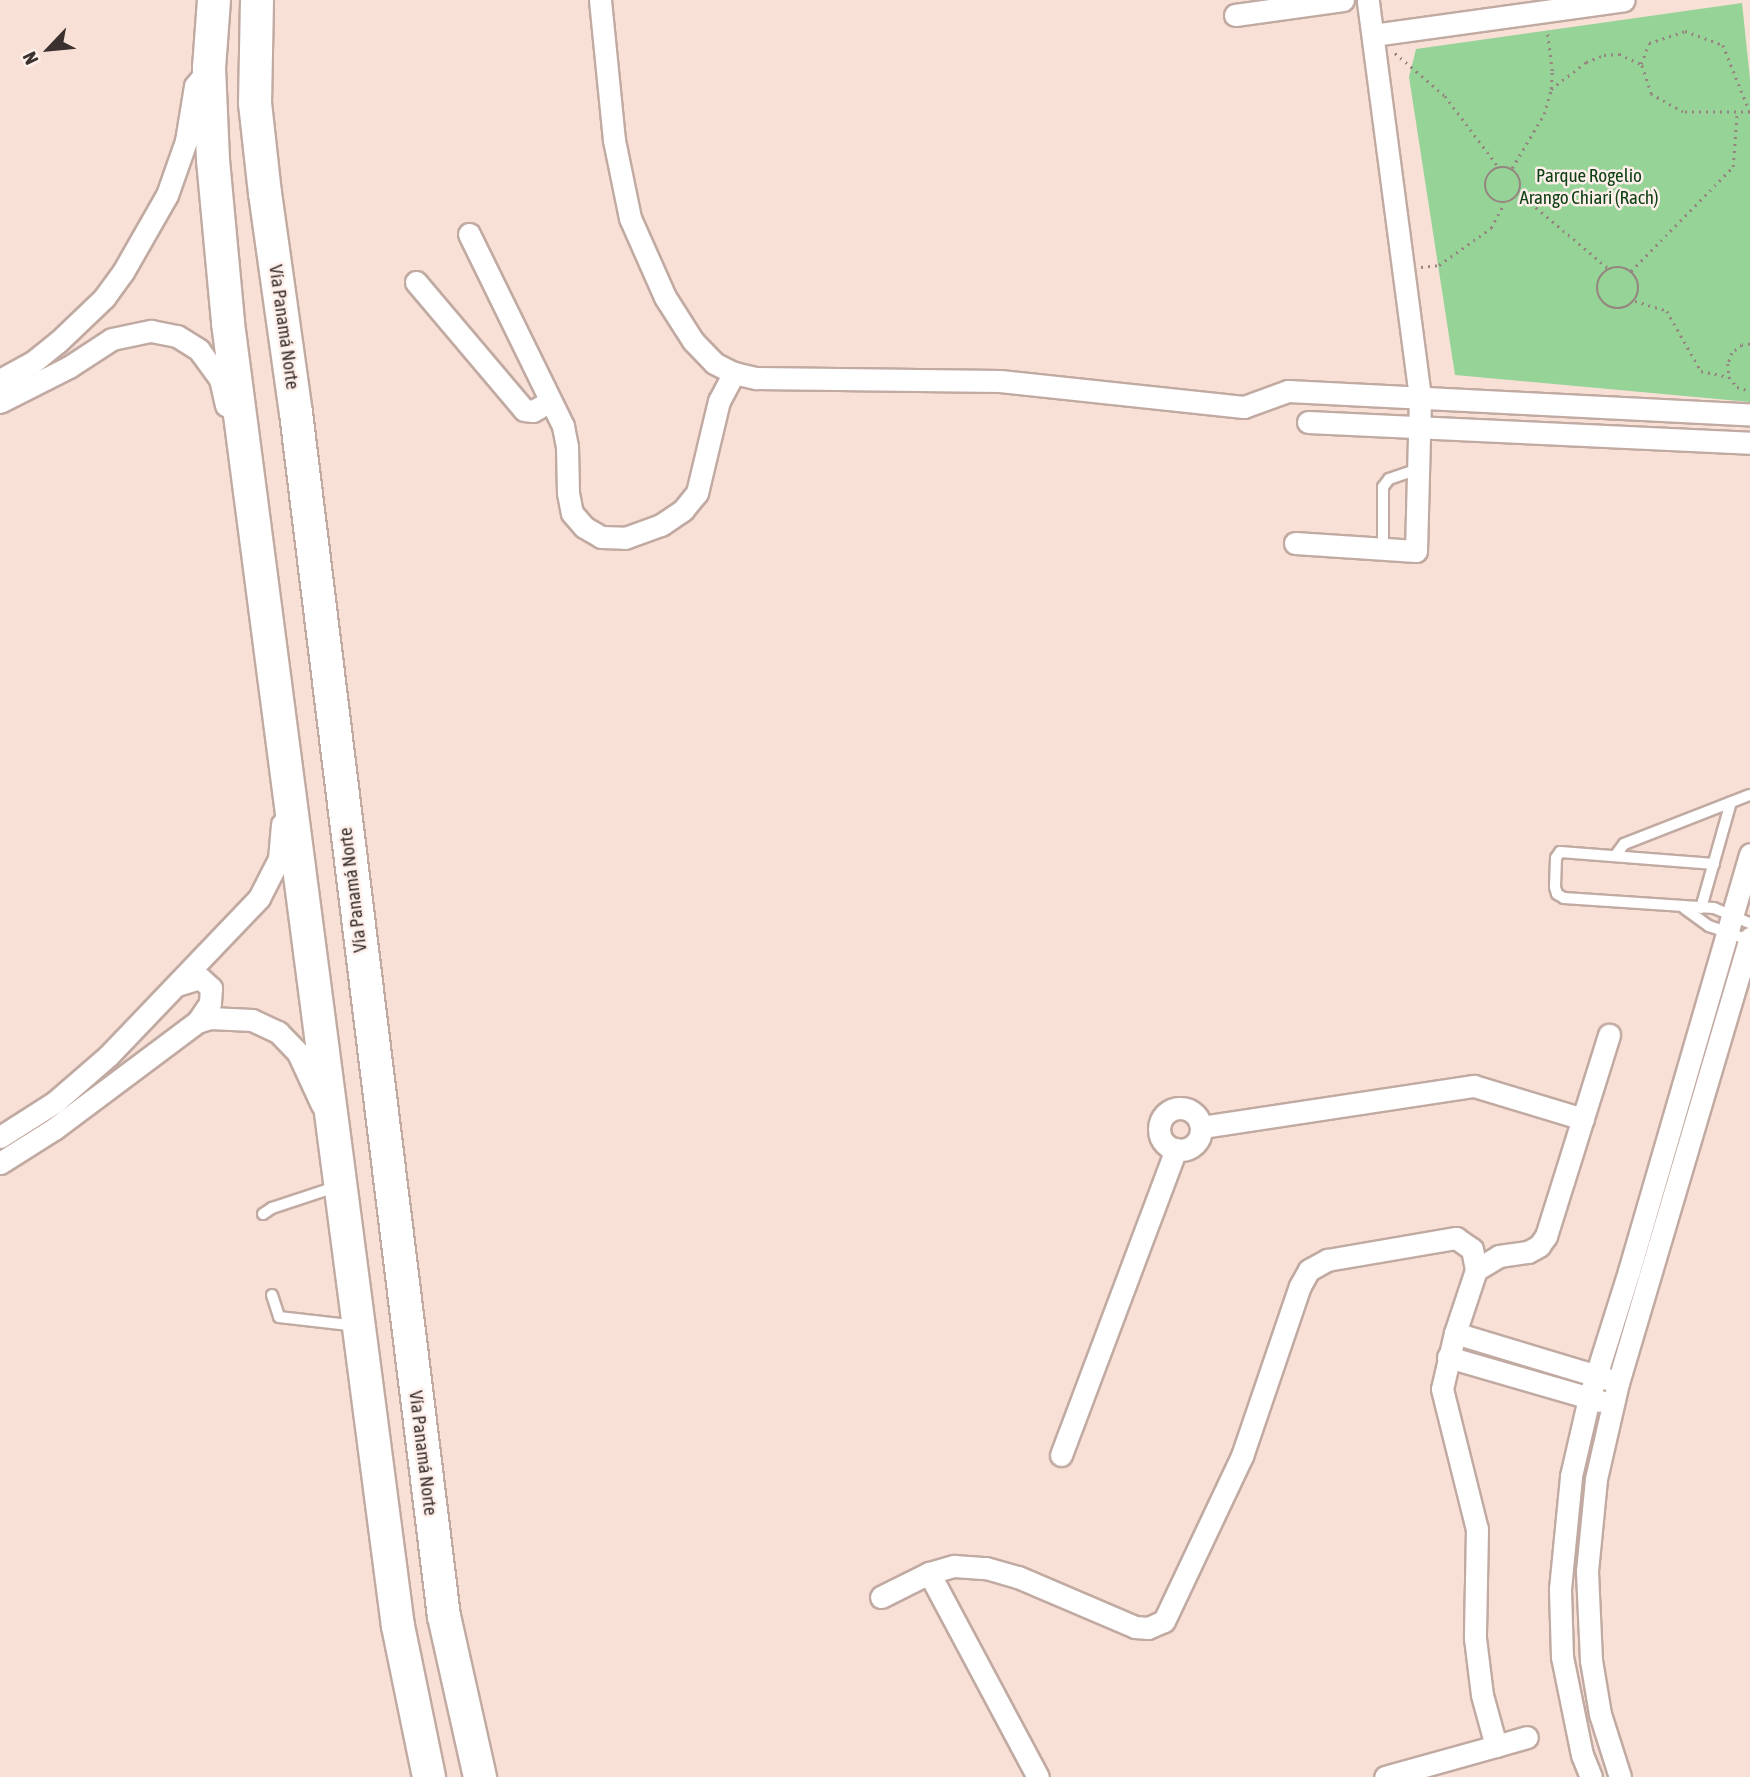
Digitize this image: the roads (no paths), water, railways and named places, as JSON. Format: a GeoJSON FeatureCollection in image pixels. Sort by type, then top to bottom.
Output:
{"type":"FeatureCollection","features":[{"type":"Feature","properties":{"kind":"main road"},"geometry":{"type":"LineString","coordinates":[[214,0],[209,68],[213,160],[228,323],[398,1626],[429,1777]]}},
{"type":"Feature","properties":{"kind":"main road","name":"Vía Panamá Norte"},"geometry":{"type":"LineString","coordinates":[[257,0],[256,103],[265,193],[298,427],[428,1492],[444,1616],[480,1777]]}},
{"type":"Feature","properties":{"kind":"street"},"geometry":{"type":"LineString","coordinates":[[600,0],[614,140],[630,218],[665,297],[693,341],[714,363],[734,373],[756,378],[1000,381],[1244,407],[1288,391],[1750,414]]}},
{"type":"Feature","properties":{"kind":"street"},"geometry":{"type":"LineString","coordinates":[[1235,15],[1343,0]]}},
{"type":"Feature","properties":{"kind":"street"},"geometry":{"type":"LineString","coordinates":[[1295,543],[1416,551],[1419,397],[1368,0]]}},
{"type":"Feature","properties":{"kind":"street"},"geometry":{"type":"LineString","coordinates":[[1374,40],[1624,0]]}},
{"type":"Feature","properties":{"kind":"street"},"geometry":{"type":"LineString","coordinates":[[0,380],[33,362],[58,342],[104,298],[123,272],[167,195],[186,141],[195,86],[209,68]]}},
{"type":"Feature","properties":{"kind":"street"},"geometry":{"type":"LineString","coordinates":[[470,234],[563,426],[572,513],[583,527],[601,537],[625,538],[661,525],[683,510],[698,493],[719,401],[734,373]]}},
{"type":"Feature","properties":{"kind":"street"},"geometry":{"type":"LineString","coordinates":[[416,282],[524,410],[533,411],[550,401]]}},
{"type":"Feature","properties":{"kind":"street"},"geometry":{"type":"LineString","coordinates":[[0,402],[58,373],[112,339],[138,331],[165,332],[190,343],[215,368],[220,379],[233,441],[246,460]]}},
{"type":"Feature","properties":{"kind":"street"},"geometry":{"type":"LineString","coordinates":[[1308,422],[1750,443]]}},
{"type":"Feature","properties":{"kind":"street"},"geometry":{"type":"LineString","coordinates":[[25,1148],[6,1134],[82,1080],[173,988],[268,884],[281,848],[280,800],[288,781]]}},
{"type":"Feature","properties":{"kind":"street"},"geometry":{"type":"LineString","coordinates":[[1591,1777],[1579,1742],[1562,1657],[1560,1589],[1571,1476],[1595,1376],[1735,923],[1750,854]]}},
{"type":"Feature","properties":{"kind":"street"},"geometry":{"type":"LineString","coordinates":[[1620,1777],[1600,1714],[1591,1660],[1587,1607],[1590,1530],[1596,1479],[1618,1383],[1750,939]]}},
{"type":"Feature","properties":{"kind":"street"},"geometry":{"type":"LineString","coordinates":[[0,1163],[25,1148],[197,1022],[212,998],[209,984],[194,978],[173,988]]}},
{"type":"Feature","properties":{"kind":"street"},"geometry":{"type":"LineString","coordinates":[[197,1022],[238,1017],[266,1025],[284,1037],[298,1053],[334,1136]]}},
{"type":"Feature","properties":{"kind":"street"},"geometry":{"type":"LineString","coordinates":[[1476,1270],[1499,1256],[1528,1252],[1539,1246],[1546,1236],[1609,1035]]}},
{"type":"Feature","properties":{"kind":"street"},"geometry":{"type":"LineString","coordinates":[[1202,1127],[1474,1086],[1583,1119]]}},
{"type":"Feature","properties":{"kind":"street"},"geometry":{"type":"LineString","coordinates":[[1184,1107],[1199,1118],[1202,1127],[1197,1142],[1184,1150],[1176,1149],[1161,1138],[1161,1120],[1166,1112],[1184,1107]]}},
{"type":"Feature","properties":{"kind":"street"},"geometry":{"type":"LineString","coordinates":[[1061,1455],[1176,1149]]}},
{"type":"Feature","properties":{"kind":"street"},"geometry":{"type":"LineString","coordinates":[[881,1597],[929,1573],[954,1566],[986,1568],[1018,1577],[1135,1627],[1148,1628],[1164,1621],[1242,1456],[1300,1286],[1309,1270],[1327,1261],[1456,1238],[1472,1250],[1476,1270],[1448,1357],[1442,1389],[1477,1529],[1475,1638],[1482,1695],[1496,1746]]}},
{"type":"Feature","properties":{"kind":"street"},"geometry":{"type":"LineString","coordinates":[[1455,1333],[1618,1383]]}},
{"type":"Feature","properties":{"kind":"street"},"geometry":{"type":"LineString","coordinates":[[1448,1357],[1612,1405]]}},
{"type":"Feature","properties":{"kind":"street"},"geometry":{"type":"LineString","coordinates":[[929,1573],[1038,1777]]}},
{"type":"Feature","properties":{"kind":"street"},"geometry":{"type":"LineString","coordinates":[[1385,1777],[1527,1737]]}},
{"type":"Feature","properties":{"kind":"lane"},"geometry":{"type":"LineString","coordinates":[[1383,549],[1383,487],[1389,479],[1418,469]]}},
{"type":"Feature","properties":{"kind":"lane"},"geometry":{"type":"LineString","coordinates":[[1615,856],[1624,844],[1750,795]]}},
{"type":"Feature","properties":{"kind":"lane"},"geometry":{"type":"LineString","coordinates":[[1701,908],[1731,802]]}},
{"type":"Feature","properties":{"kind":"lane"},"geometry":{"type":"LineString","coordinates":[[1714,864],[1560,852],[1556,858],[1555,887],[1557,894],[1564,898],[1714,908],[1735,923],[1750,939]]}},
{"type":"Feature","properties":{"kind":"lane"},"geometry":{"type":"LineString","coordinates":[[1684,908],[1709,926],[1735,923]]}},
{"type":"Feature","properties":{"kind":"lane"},"geometry":{"type":"LineString","coordinates":[[263,1214],[271,1208],[341,1185]]}},
{"type":"Feature","properties":{"kind":"lane"},"geometry":{"type":"LineString","coordinates":[[272,1295],[279,1317],[360,1326]]}},
{"type":"Feature","properties":{"kind":"park label","name":"Parque Rogelio Arango Chiari (Rach)"},"geometry":{"type":"Point","coordinates":[1589,187]}}]}
